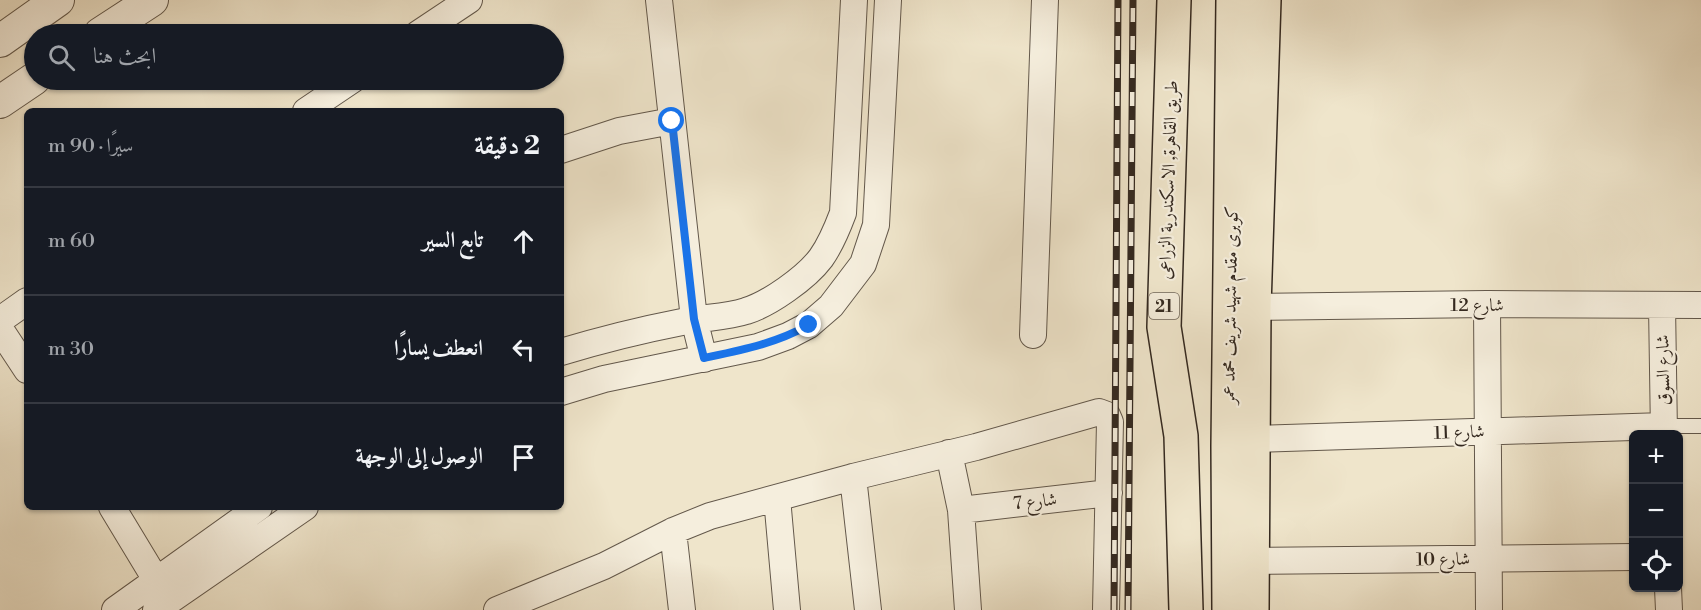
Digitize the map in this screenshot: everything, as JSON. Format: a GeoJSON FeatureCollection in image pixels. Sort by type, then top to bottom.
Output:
{"type":"FeatureCollection","features":[{"type":"Feature","properties":{"kind":"highway","name":"طريق القاهرة, الاسكندرية الزراعى"},"geometry":{"type":"LineString","coordinates":[[1174,0],[1164,301],[1167,354],[1181,436],[1186,610]]}},
{"type":"Feature","properties":{"kind":"highway","name":"كوبرى مقدم شهيد شريف محمد عمر"},"geometry":{"type":"LineString","coordinates":[[1229,610],[1228,446],[1233,0]]}},
{"type":"Feature","properties":{"kind":"highway"},"geometry":{"type":"LineString","coordinates":[[1252,610],[1254,308],[1264,0]]}},
{"type":"Feature","properties":{"kind":"highway"},"geometry":{"type":"LineString","coordinates":[[1163,610],[1167,354]]}},
{"type":"Feature","properties":{"kind":"street"},"geometry":{"type":"LineString","coordinates":[[0,41],[58,0]]}},
{"type":"Feature","properties":{"kind":"street"},"geometry":{"type":"LineString","coordinates":[[115,24],[152,0]]}},
{"type":"Feature","properties":{"kind":"street"},"geometry":{"type":"LineString","coordinates":[[433,24],[469,0]]}},
{"type":"Feature","properties":{"kind":"street"},"geometry":{"type":"LineString","coordinates":[[659,0],[694,319],[704,358]]}},
{"type":"Feature","properties":{"kind":"street"},"geometry":{"type":"LineString","coordinates":[[564,351],[608,338],[694,319],[744,312],[769,301],[820,260],[834,236],[843,213],[854,0]]}},
{"type":"Feature","properties":{"kind":"street"},"geometry":{"type":"LineString","coordinates":[[564,391],[604,379],[758,347],[809,325],[831,306],[863,264],[876,225],[888,0]]}},
{"type":"Feature","properties":{"kind":"street"},"geometry":{"type":"LineString","coordinates":[[1034,335],[1045,0]]}},
{"type":"Feature","properties":{"kind":"street"},"geometry":{"type":"LineString","coordinates":[[0,102],[24,86]]}},
{"type":"Feature","properties":{"kind":"street"},"geometry":{"type":"LineString","coordinates":[[310,108],[337,90]]}},
{"type":"Feature","properties":{"kind":"street"},"geometry":{"type":"LineString","coordinates":[[564,149],[619,131],[672,121]]}},
{"type":"Feature","properties":{"kind":"street"},"geometry":{"type":"LineString","coordinates":[[0,320],[24,303]]}},
{"type":"Feature","properties":{"kind":"street"},"geometry":{"type":"LineString","coordinates":[[1487,304],[1489,610]]}},
{"type":"Feature","properties":{"kind":"street","name":"شارع 12"},"geometry":{"type":"LineString","coordinates":[[1254,308],[1487,304],[1701,304]]}},
{"type":"Feature","properties":{"kind":"street","name":"شارع السوق"},"geometry":{"type":"LineString","coordinates":[[1662,305],[1664,430]]}},
{"type":"Feature","properties":{"kind":"street"},"geometry":{"type":"LineString","coordinates":[[0,329],[24,365]]}},
{"type":"Feature","properties":{"kind":"street"},"geometry":{"type":"LineString","coordinates":[[497,610],[604,566],[710,516],[1097,412],[1103,413],[1110,422],[1106,610]]}},
{"type":"Feature","properties":{"kind":"street","name":"شارع 11"},"geometry":{"type":"LineString","coordinates":[[1253,439],[1488,431],[1629,430]]}},
{"type":"Feature","properties":{"kind":"street"},"geometry":{"type":"LineString","coordinates":[[949,453],[961,510],[968,610]]}},
{"type":"Feature","properties":{"kind":"street"},"geometry":{"type":"LineString","coordinates":[[853,477],[868,610]]}},
{"type":"Feature","properties":{"kind":"street","name":"شارع 7"},"geometry":{"type":"LineString","coordinates":[[961,510],[1108,493]]}},
{"type":"Feature","properties":{"kind":"street"},"geometry":{"type":"LineString","coordinates":[[777,498],[787,610]]}},
{"type":"Feature","properties":{"kind":"street"},"geometry":{"type":"LineString","coordinates":[[114,510],[161,597]]}},
{"type":"Feature","properties":{"kind":"street"},"geometry":{"type":"LineString","coordinates":[[161,597],[256,510]]}},
{"type":"Feature","properties":{"kind":"street"},"geometry":{"type":"LineString","coordinates":[[115,610],[161,597],[300,510]]}},
{"type":"Feature","properties":{"kind":"street"},"geometry":{"type":"LineString","coordinates":[[674,531],[682,610]]}},
{"type":"Feature","properties":{"kind":"street","name":"شارع 10"},"geometry":{"type":"LineString","coordinates":[[1253,561],[1629,557]]}},
{"type":"Feature","properties":{"kind":"street"},"geometry":{"type":"LineString","coordinates":[[1668,592],[1669,610]]}},
{"type":"Feature","properties":{"kind":"lane"},"geometry":{"type":"LineString","coordinates":[[1664,430],[1701,426]]}},
{"type":"Feature","properties":{"kind":"railway"},"geometry":{"type":"LineString","coordinates":[[1114,610],[1118,0]]}},
{"type":"Feature","properties":{"kind":"railway"},"geometry":{"type":"LineString","coordinates":[[1128,610],[1133,0]]}},
{"type":"Feature","properties":{"kind":"route"},"geometry":{"type":"LineString","coordinates":[[672,121],[694,319],[704,358],[758,347],[809,325]]}}]}
